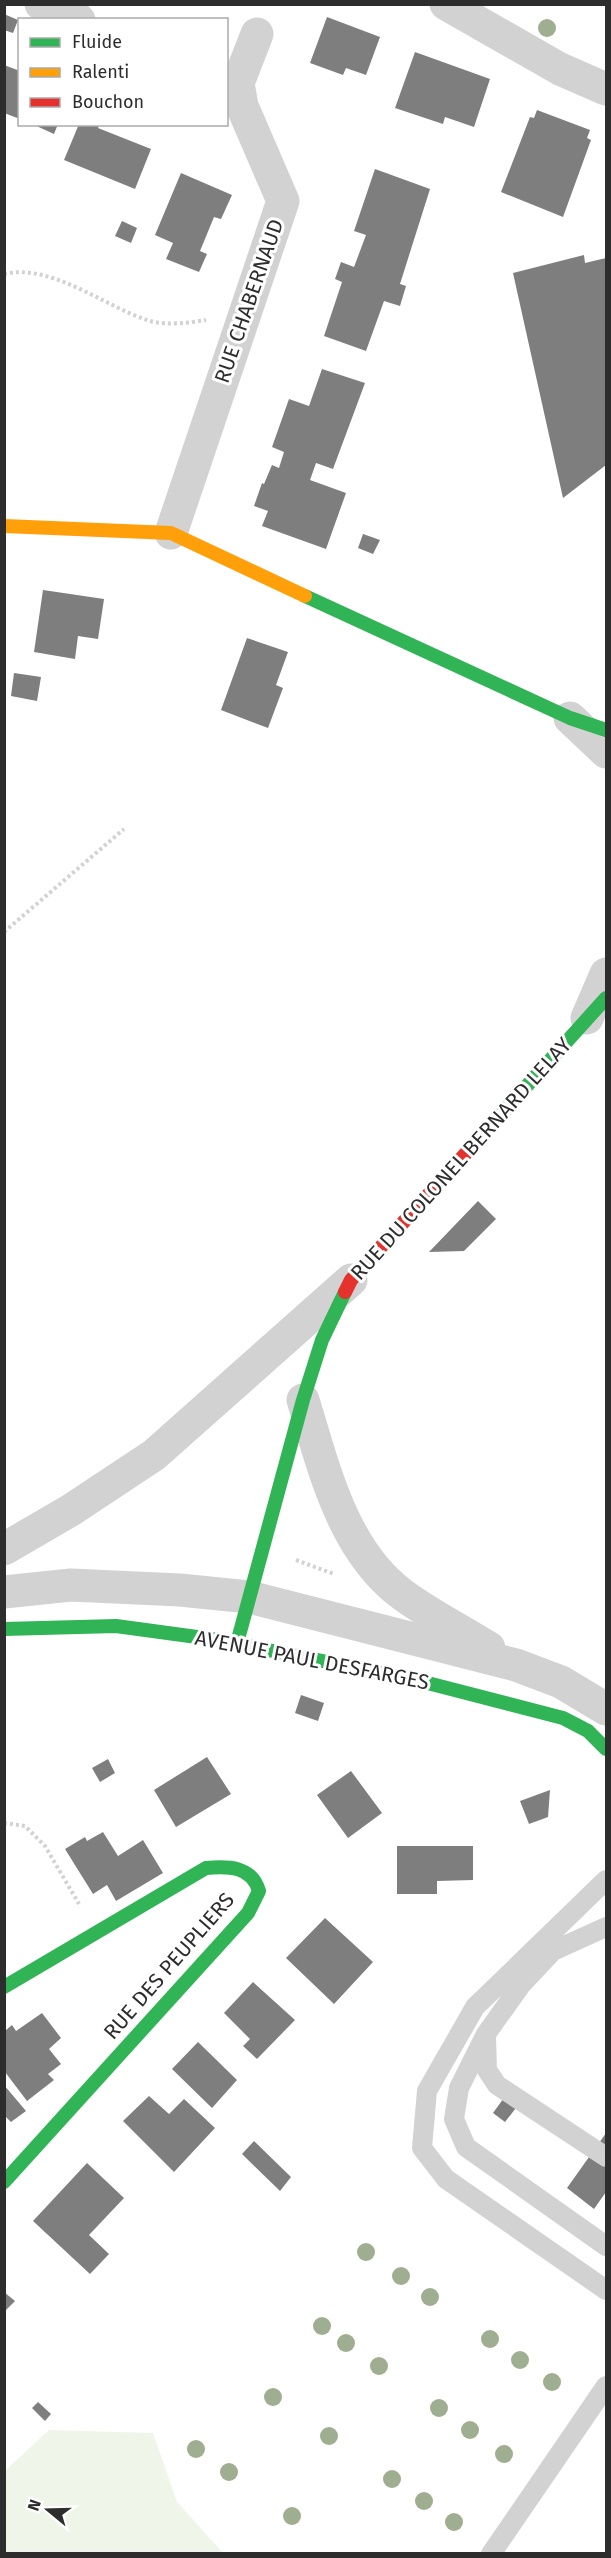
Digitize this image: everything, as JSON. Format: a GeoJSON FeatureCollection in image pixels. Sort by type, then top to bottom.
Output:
{"type":"FeatureCollection","features":[{"type":"Feature","properties":{"kind":"street"},"geometry":{"type":"LineString","coordinates":[[41,4],[74,18]]}},
{"type":"Feature","properties":{"kind":"street"},"geometry":{"type":"LineString","coordinates":[[446,4],[560,69],[606,89]]}},
{"type":"Feature","properties":{"kind":"street"},"geometry":{"type":"LineString","coordinates":[[232,80],[257,34]]}},
{"type":"Feature","properties":{"kind":"street","name":"RUE CHABERNAUD"},"geometry":{"type":"LineString","coordinates":[[171,533],[283,201],[232,80]]}},
{"type":"Feature","properties":{"kind":"street"},"geometry":{"type":"LineString","coordinates":[[4,526],[171,533],[570,718],[606,730]]}},
{"type":"Feature","properties":{"kind":"street"},"geometry":{"type":"LineString","coordinates":[[570,718],[606,752]]}},
{"type":"Feature","properties":{"kind":"street"},"geometry":{"type":"LineString","coordinates":[[597,1008],[606,974]]}},
{"type":"Feature","properties":{"kind":"street","name":"RUE DU COLONEL BERNARD LELAY"},"geometry":{"type":"LineString","coordinates":[[237,1643],[303,1400],[322,1340],[351,1280],[597,1008]]}},
{"type":"Feature","properties":{"kind":"street"},"geometry":{"type":"LineString","coordinates":[[4,1549],[71,1510],[154,1455],[351,1280]]}},
{"type":"Feature","properties":{"kind":"street"},"geometry":{"type":"LineString","coordinates":[[303,1400],[342,1517],[377,1571],[403,1594],[516,1665]]}},
{"type":"Feature","properties":{"kind":"street","name":"AVENUE PAUL DESFARGES"},"geometry":{"type":"LineString","coordinates":[[4,1592],[71,1585],[180,1590],[249,1597],[516,1665],[561,1682],[606,1709]]}},
{"type":"Feature","properties":{"kind":"street","name":"AVENUE PAUL DESFARGES"},"geometry":{"type":"LineString","coordinates":[[4,1629],[116,1626],[237,1643],[416,1680],[563,1718],[588,1731],[606,1749]]}},
{"type":"Feature","properties":{"kind":"street","name":"RUE DES PEUPLIERS"},"geometry":{"type":"LineString","coordinates":[[4,1988],[206,1868],[225,1866],[254,1877],[259,1891],[248,1913],[4,2182]]}},
{"type":"Feature","properties":{"kind":"lane"},"geometry":{"type":"LineString","coordinates":[[606,1880],[475,2007],[427,2091],[422,2148],[446,2179],[606,2290]]}},
{"type":"Feature","properties":{"kind":"lane"},"geometry":{"type":"LineString","coordinates":[[606,1927],[553,1951],[521,1985],[486,2034],[459,2088],[454,2119],[466,2147],[606,2246]]}},
{"type":"Feature","properties":{"kind":"lane"},"geometry":{"type":"LineString","coordinates":[[486,2034],[487,2070],[497,2085],[606,2157]]}},
{"type":"Feature","properties":{"kind":"lane"},"geometry":{"type":"LineString","coordinates":[[491,2553],[606,2386]]}},
{"type":"Feature","properties":{"kind":"path"},"geometry":{"type":"LineString","coordinates":[[4,274],[14,272],[47,276],[148,321],[192,323],[245,311]]}},
{"type":"Feature","properties":{"kind":"path"},"geometry":{"type":"LineString","coordinates":[[4,932],[124,829]]}},
{"type":"Feature","properties":{"kind":"path"},"geometry":{"type":"LineString","coordinates":[[4,1823],[25,1826],[45,1846],[96,1932]]}},
{"type":"Feature","properties":{"kind":"shaded area"},"geometry":{"type":"Polygon","coordinates":[[[49,2430],[153,2433],[177,2502],[223,2553],[5,2553],[5,2471],[49,2430]]]}},
{"type":"Feature","properties":{"kind":"building"},"geometry":{"type":"Polygon","coordinates":[[[4,14],[18,20],[13,33],[4,30],[4,14]]]}},
{"type":"Feature","properties":{"kind":"building"},"geometry":{"type":"Polygon","coordinates":[[[327,17],[380,37],[366,75],[346,68],[343,75],[310,63],[327,17]]]}},
{"type":"Feature","properties":{"kind":"building"},"geometry":{"type":"Polygon","coordinates":[[[415,52],[490,79],[474,127],[445,117],[443,124],[395,108],[415,52]]]}},
{"type":"Feature","properties":{"kind":"building"},"geometry":{"type":"Polygon","coordinates":[[[4,65],[18,70],[18,118],[4,113],[4,65]]]}},
{"type":"Feature","properties":{"kind":"building"},"geometry":{"type":"Polygon","coordinates":[[[537,110],[590,130],[587,138],[591,140],[563,217],[501,192],[530,117],[534,118],[537,110]]]}},
{"type":"Feature","properties":{"kind":"building"},"geometry":{"type":"Polygon","coordinates":[[[36,126],[57,126],[54,134],[36,126]]]}},
{"type":"Feature","properties":{"kind":"building"},"geometry":{"type":"Polygon","coordinates":[[[78,126],[99,126],[98,128],[151,149],[135,189],[64,160],[78,126]]]}},
{"type":"Feature","properties":{"kind":"building"},"geometry":{"type":"Polygon","coordinates":[[[375,169],[430,189],[400,284],[406,286],[400,306],[384,301],[366,351],[324,336],[342,282],[335,279],[341,262],[354,267],[366,235],[354,231],[375,169]]]}},
{"type":"Feature","properties":{"kind":"building"},"geometry":{"type":"Polygon","coordinates":[[[181,173],[232,195],[221,219],[214,217],[200,251],[207,254],[199,272],[166,259],[173,243],[155,235],[181,173]]]}},
{"type":"Feature","properties":{"kind":"building"},"geometry":{"type":"Polygon","coordinates":[[[122,221],[137,228],[131,243],[115,236],[122,221]]]}},
{"type":"Feature","properties":{"kind":"building"},"geometry":{"type":"Polygon","coordinates":[[[584,255],[585,263],[606,258],[606,465],[563,498],[513,273],[584,255]]]}},
{"type":"Feature","properties":{"kind":"building"},"geometry":{"type":"Polygon","coordinates":[[[322,369],[365,383],[333,469],[316,463],[310,480],[346,493],[326,549],[262,526],[268,511],[254,506],[262,483],[264,484],[272,465],[279,468],[284,452],[272,447],[289,399],[309,406],[322,369]]]}},
{"type":"Feature","properties":{"kind":"building"},"geometry":{"type":"Polygon","coordinates":[[[363,534],[380,540],[373,554],[358,548],[363,534]]]}},
{"type":"Feature","properties":{"kind":"building"},"geometry":{"type":"Polygon","coordinates":[[[43,590],[104,599],[98,639],[78,636],[75,659],[34,652],[43,590]]]}},
{"type":"Feature","properties":{"kind":"building"},"geometry":{"type":"Polygon","coordinates":[[[247,638],[288,652],[276,685],[283,688],[268,728],[221,710],[247,638]]]}},
{"type":"Feature","properties":{"kind":"building"},"geometry":{"type":"Polygon","coordinates":[[[14,673],[41,677],[37,701],[11,696],[14,673]]]}},
{"type":"Feature","properties":{"kind":"building"},"geometry":{"type":"Polygon","coordinates":[[[478,1201],[496,1219],[464,1251],[429,1252],[478,1201]]]}},
{"type":"Feature","properties":{"kind":"building"},"geometry":{"type":"Polygon","coordinates":[[[301,1695],[324,1703],[318,1721],[295,1713],[301,1695]]]}},
{"type":"Feature","properties":{"kind":"building"},"geometry":{"type":"Polygon","coordinates":[[[207,1757],[231,1794],[176,1827],[154,1790],[207,1757]]]}},
{"type":"Feature","properties":{"kind":"building"},"geometry":{"type":"Polygon","coordinates":[[[108,1759],[115,1773],[100,1782],[92,1768],[108,1759]]]}},
{"type":"Feature","properties":{"kind":"building"},"geometry":{"type":"Polygon","coordinates":[[[351,1771],[382,1813],[348,1838],[317,1795],[351,1771]]]}},
{"type":"Feature","properties":{"kind":"building"},"geometry":{"type":"Polygon","coordinates":[[[550,1790],[548,1817],[529,1824],[520,1801],[550,1790]]]}},
{"type":"Feature","properties":{"kind":"building"},"geometry":{"type":"Polygon","coordinates":[[[103,1832],[118,1856],[143,1840],[163,1873],[116,1901],[107,1885],[93,1894],[65,1849],[85,1837],[87,1841],[103,1832]]]}},
{"type":"Feature","properties":{"kind":"building"},"geometry":{"type":"Polygon","coordinates":[[[397,1846],[473,1846],[473,1880],[437,1881],[437,1894],[397,1894],[397,1846]]]}},
{"type":"Feature","properties":{"kind":"building"},"geometry":{"type":"Polygon","coordinates":[[[325,1918],[373,1962],[334,2004],[286,1958],[325,1918]]]}},
{"type":"Feature","properties":{"kind":"building"},"geometry":{"type":"Polygon","coordinates":[[[253,1982],[295,2020],[257,2059],[243,2046],[250,2039],[224,2013],[253,1982]]]}},
{"type":"Feature","properties":{"kind":"building"},"geometry":{"type":"Polygon","coordinates":[[[42,2013],[61,2038],[49,2049],[61,2064],[48,2074],[54,2080],[27,2101],[5,2072],[5,2031],[12,2025],[16,2031],[42,2013]]]}},
{"type":"Feature","properties":{"kind":"building"},"geometry":{"type":"Polygon","coordinates":[[[198,2042],[237,2080],[212,2108],[172,2069],[198,2042]]]}},
{"type":"Feature","properties":{"kind":"building"},"geometry":{"type":"Polygon","coordinates":[[[4,2085],[26,2111],[11,2122],[4,2115],[4,2085]]]}},
{"type":"Feature","properties":{"kind":"building"},"geometry":{"type":"Polygon","coordinates":[[[506,2095],[519,2104],[505,2122],[493,2113],[506,2095]]]}},
{"type":"Feature","properties":{"kind":"building"},"geometry":{"type":"Polygon","coordinates":[[[149,2096],[169,2114],[184,2099],[215,2128],[174,2172],[123,2121],[149,2096]]]}},
{"type":"Feature","properties":{"kind":"building"},"geometry":{"type":"Polygon","coordinates":[[[606,2133],[606,2192],[594,2209],[567,2188],[606,2133]]]}},
{"type":"Feature","properties":{"kind":"building"},"geometry":{"type":"Polygon","coordinates":[[[254,2141],[291,2177],[280,2191],[242,2154],[254,2141]]]}},
{"type":"Feature","properties":{"kind":"building"},"geometry":{"type":"Polygon","coordinates":[[[87,2163],[124,2198],[89,2235],[109,2254],[90,2274],[33,2221],[87,2163]]]}},
{"type":"Feature","properties":{"kind":"building"},"geometry":{"type":"Polygon","coordinates":[[[4,2292],[15,2301],[4,2312],[4,2292]]]}},
{"type":"Feature","properties":{"kind":"building"},"geometry":{"type":"Polygon","coordinates":[[[38,2402],[51,2414],[45,2421],[32,2408],[38,2402]]]}},
{"type":"Feature","properties":{"kind":"traffic: fast"},"geometry":{"type":"LineString","coordinates":[[305,596],[570,718],[606,730]]}},
{"type":"Feature","properties":{"kind":"traffic: fast"},"geometry":{"type":"LineString","coordinates":[[497,1119],[606,998]]}},
{"type":"Feature","properties":{"kind":"traffic: fast"},"geometry":{"type":"LineString","coordinates":[[237,1643],[303,1400],[322,1340],[345,1292]]}},
{"type":"Feature","properties":{"kind":"traffic: fast"},"geometry":{"type":"LineString","coordinates":[[4,1629],[116,1626],[219,1640],[416,1680],[563,1718],[588,1731],[606,1749]]}},
{"type":"Feature","properties":{"kind":"traffic: fast"},"geometry":{"type":"LineString","coordinates":[[4,1987],[206,1868],[238,1869],[245,1872],[256,1883],[259,1891],[248,1913],[4,2182]]}},
{"type":"Feature","properties":{"kind":"traffic: slow"},"geometry":{"type":"LineString","coordinates":[[4,526],[171,533],[305,596]]}},
{"type":"Feature","properties":{"kind":"traffic: jam"},"geometry":{"type":"LineString","coordinates":[[345,1292],[351,1280],[497,1119]]}}]}
